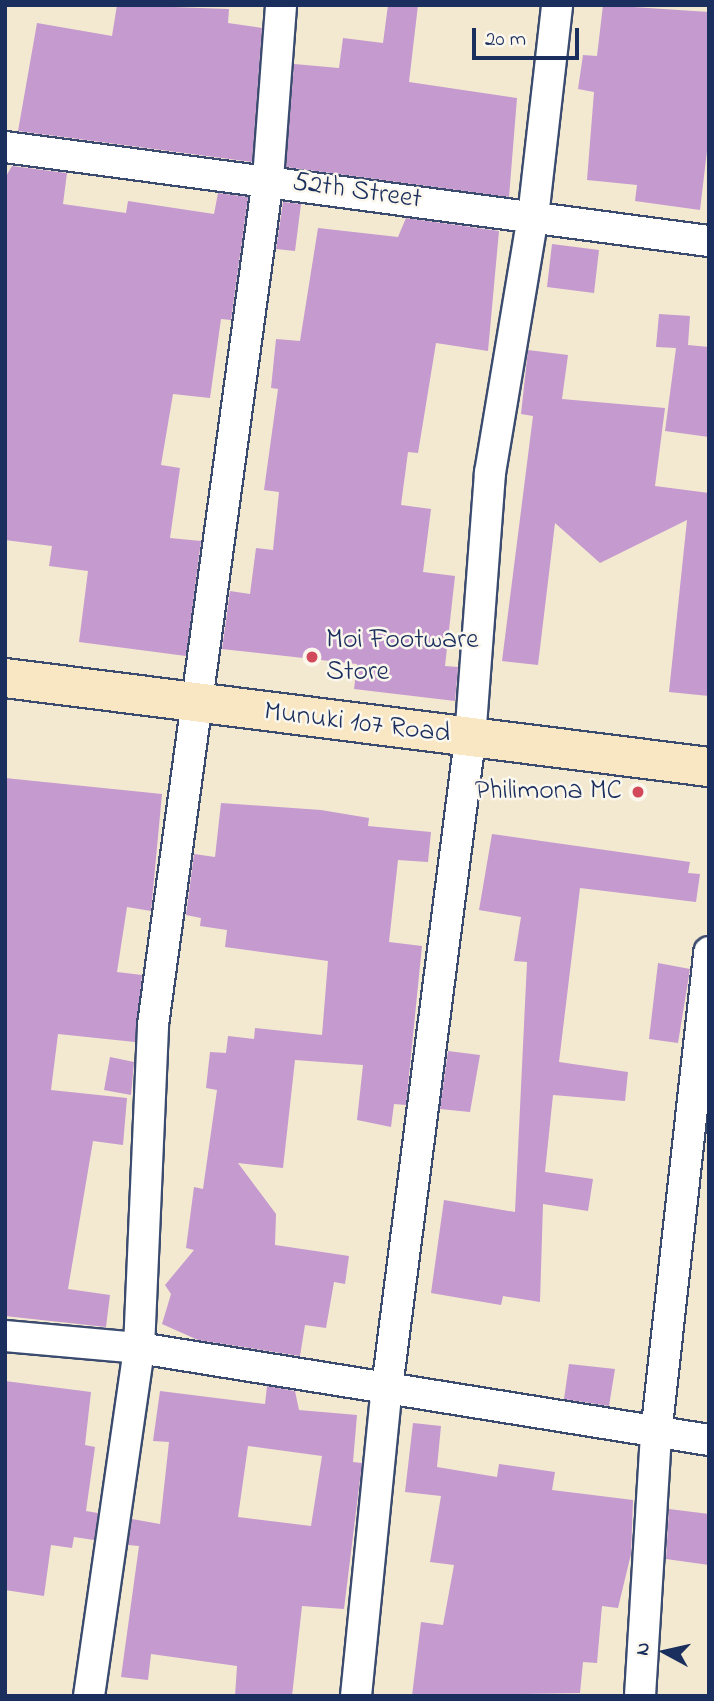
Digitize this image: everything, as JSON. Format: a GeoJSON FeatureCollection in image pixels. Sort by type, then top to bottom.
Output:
{"type":"FeatureCollection","features":[{"type":"Feature","properties":{"kind":"main road","name":"Munuki 107 Road"},"geometry":{"type":"LineString","coordinates":[[5,678],[470,739],[709,767]]}},
{"type":"Feature","properties":{"kind":"street"},"geometry":{"type":"LineString","coordinates":[[89,1696],[139,1348],[153,1025],[192,703],[268,179],[281,5]]}},
{"type":"Feature","properties":{"kind":"street"},"geometry":{"type":"LineString","coordinates":[[356,1696],[387,1388],[470,739],[490,473],[533,217],[557,5]]}},
{"type":"Feature","properties":{"kind":"street","name":"52th Street"},"geometry":{"type":"LineString","coordinates":[[5,147],[268,179],[709,241]]}},
{"type":"Feature","properties":{"kind":"street"},"geometry":{"type":"LineString","coordinates":[[640,1696],[656,1435],[709,952]]}},
{"type":"Feature","properties":{"kind":"street"},"geometry":{"type":"LineString","coordinates":[[5,1336],[139,1348],[656,1435],[709,1440]]}},
{"type":"Feature","properties":{"kind":"building"},"geometry":{"type":"Polygon","coordinates":[[[117,5],[229,9],[228,23],[262,28],[252,162],[18,131],[37,23],[112,36],[117,5]]]}},
{"type":"Feature","properties":{"kind":"building"},"geometry":{"type":"Polygon","coordinates":[[[388,5],[418,5],[409,82],[517,98],[509,197],[286,167],[294,64],[339,68],[343,38],[383,43],[388,5]]]}},
{"type":"Feature","properties":{"kind":"building"},"geometry":{"type":"Polygon","coordinates":[[[603,5],[709,12],[709,134],[700,210],[635,201],[637,185],[587,180],[594,92],[578,89],[583,55],[597,56],[603,5]]]}},
{"type":"Feature","properties":{"kind":"building"},"geometry":{"type":"Polygon","coordinates":[[[12,166],[67,173],[63,204],[126,213],[128,201],[214,214],[218,193],[248,197],[231,320],[221,319],[210,398],[173,394],[161,465],[180,468],[170,538],[201,541],[186,656],[79,642],[88,571],[49,566],[52,546],[5,540],[5,178],[12,166]]]}},
{"type":"Feature","properties":{"kind":"building"},"geometry":{"type":"Polygon","coordinates":[[[283,202],[301,204],[295,251],[276,249],[283,202]]]}},
{"type":"Feature","properties":{"kind":"building"},"geometry":{"type":"Polygon","coordinates":[[[406,218],[499,231],[488,351],[436,343],[418,453],[408,452],[401,505],[431,509],[423,572],[455,576],[445,666],[458,667],[455,701],[354,689],[357,664],[222,649],[230,591],[250,594],[256,548],[273,550],[279,492],[264,490],[278,389],[271,388],[276,339],[300,341],[318,228],[398,237],[406,218]]]}},
{"type":"Feature","properties":{"kind":"building"},"geometry":{"type":"Polygon","coordinates":[[[552,244],[599,250],[594,293],[547,287],[552,244]]]}},
{"type":"Feature","properties":{"kind":"building"},"geometry":{"type":"Polygon","coordinates":[[[659,314],[690,316],[688,345],[709,347],[709,437],[665,431],[676,348],[656,347],[659,314]]]}},
{"type":"Feature","properties":{"kind":"building"},"geometry":{"type":"Polygon","coordinates":[[[528,350],[568,355],[562,399],[665,408],[655,486],[709,493],[709,696],[669,692],[687,520],[600,563],[555,523],[538,665],[502,661],[533,416],[521,414],[528,350]]]}},
{"type":"Feature","properties":{"kind":"building"},"geometry":{"type":"Polygon","coordinates":[[[5,778],[162,794],[151,911],[127,907],[117,972],[142,975],[135,1042],[58,1034],[51,1090],[127,1098],[123,1145],[93,1141],[68,1289],[110,1295],[106,1327],[5,1316],[5,778]]]}},
{"type":"Feature","properties":{"kind":"building"},"geometry":{"type":"Polygon","coordinates":[[[221,803],[321,810],[369,818],[368,826],[431,832],[428,862],[398,860],[389,942],[422,946],[406,1105],[394,1104],[391,1127],[357,1120],[363,1065],[295,1060],[283,1168],[238,1163],[276,1214],[275,1245],[349,1256],[345,1284],[334,1282],[326,1328],[305,1325],[300,1356],[198,1340],[162,1324],[171,1294],[165,1285],[194,1250],[186,1248],[194,1187],[203,1189],[217,1090],[206,1088],[210,1052],[226,1053],[228,1036],[254,1039],[255,1028],[322,1035],[328,961],[225,947],[227,930],[200,926],[201,918],[186,915],[194,854],[215,857],[221,803]]]}},
{"type":"Feature","properties":{"kind":"building"},"geometry":{"type":"Polygon","coordinates":[[[492,834],[690,862],[688,873],[700,874],[696,902],[580,888],[559,1062],[628,1072],[625,1101],[553,1095],[545,1172],[593,1179],[588,1211],[543,1204],[540,1302],[503,1296],[501,1305],[431,1293],[444,1200],[515,1212],[527,962],[514,961],[521,917],[479,910],[492,834]]]}},
{"type":"Feature","properties":{"kind":"building"},"geometry":{"type":"Polygon","coordinates":[[[658,963],[690,969],[678,1043],[649,1039],[658,963]]]}},
{"type":"Feature","properties":{"kind":"building"},"geometry":{"type":"Polygon","coordinates":[[[448,1051],[480,1055],[470,1112],[440,1109],[448,1051]]]}},
{"type":"Feature","properties":{"kind":"building"},"geometry":{"type":"Polygon","coordinates":[[[110,1057],[134,1062],[131,1095],[104,1090],[110,1057]]]}},
{"type":"Feature","properties":{"kind":"building"},"geometry":{"type":"Polygon","coordinates":[[[569,1364],[615,1369],[609,1406],[564,1399],[569,1364]]]}},
{"type":"Feature","properties":{"kind":"building"},"geometry":{"type":"Polygon","coordinates":[[[5,1381],[91,1392],[85,1445],[95,1447],[86,1511],[98,1513],[94,1540],[74,1537],[72,1548],[51,1545],[44,1596],[5,1590],[5,1381]]]}},
{"type":"Feature","properties":{"kind":"building"},"geometry":{"type":"Polygon","coordinates":[[[267,1386],[295,1391],[299,1410],[357,1415],[353,1462],[362,1463],[344,1609],[302,1606],[292,1696],[235,1696],[237,1666],[151,1654],[148,1680],[121,1677],[139,1546],[128,1545],[132,1519],[160,1524],[169,1442],[153,1441],[160,1391],[265,1404],[267,1386]],[[248,1446],[238,1517],[311,1526],[322,1456],[248,1446]]]}},
{"type":"Feature","properties":{"kind":"building"},"geometry":{"type":"Polygon","coordinates":[[[413,1423],[441,1426],[437,1467],[497,1477],[499,1464],[555,1472],[552,1490],[633,1500],[631,1554],[618,1608],[602,1606],[597,1663],[583,1662],[580,1693],[412,1696],[421,1622],[443,1625],[454,1565],[430,1562],[441,1496],[405,1492],[413,1423]]]}},
{"type":"Feature","properties":{"kind":"building"},"geometry":{"type":"Polygon","coordinates":[[[669,1509],[709,1514],[709,1565],[666,1559],[669,1509]]]}},
{"type":"Feature","properties":{"kind":"place","name":"Moi Footware Store"},"geometry":{"type":"Point","coordinates":[312,657]}},
{"type":"Feature","properties":{"kind":"place","name":"Philimona MC"},"geometry":{"type":"Point","coordinates":[638,792]}}]}
